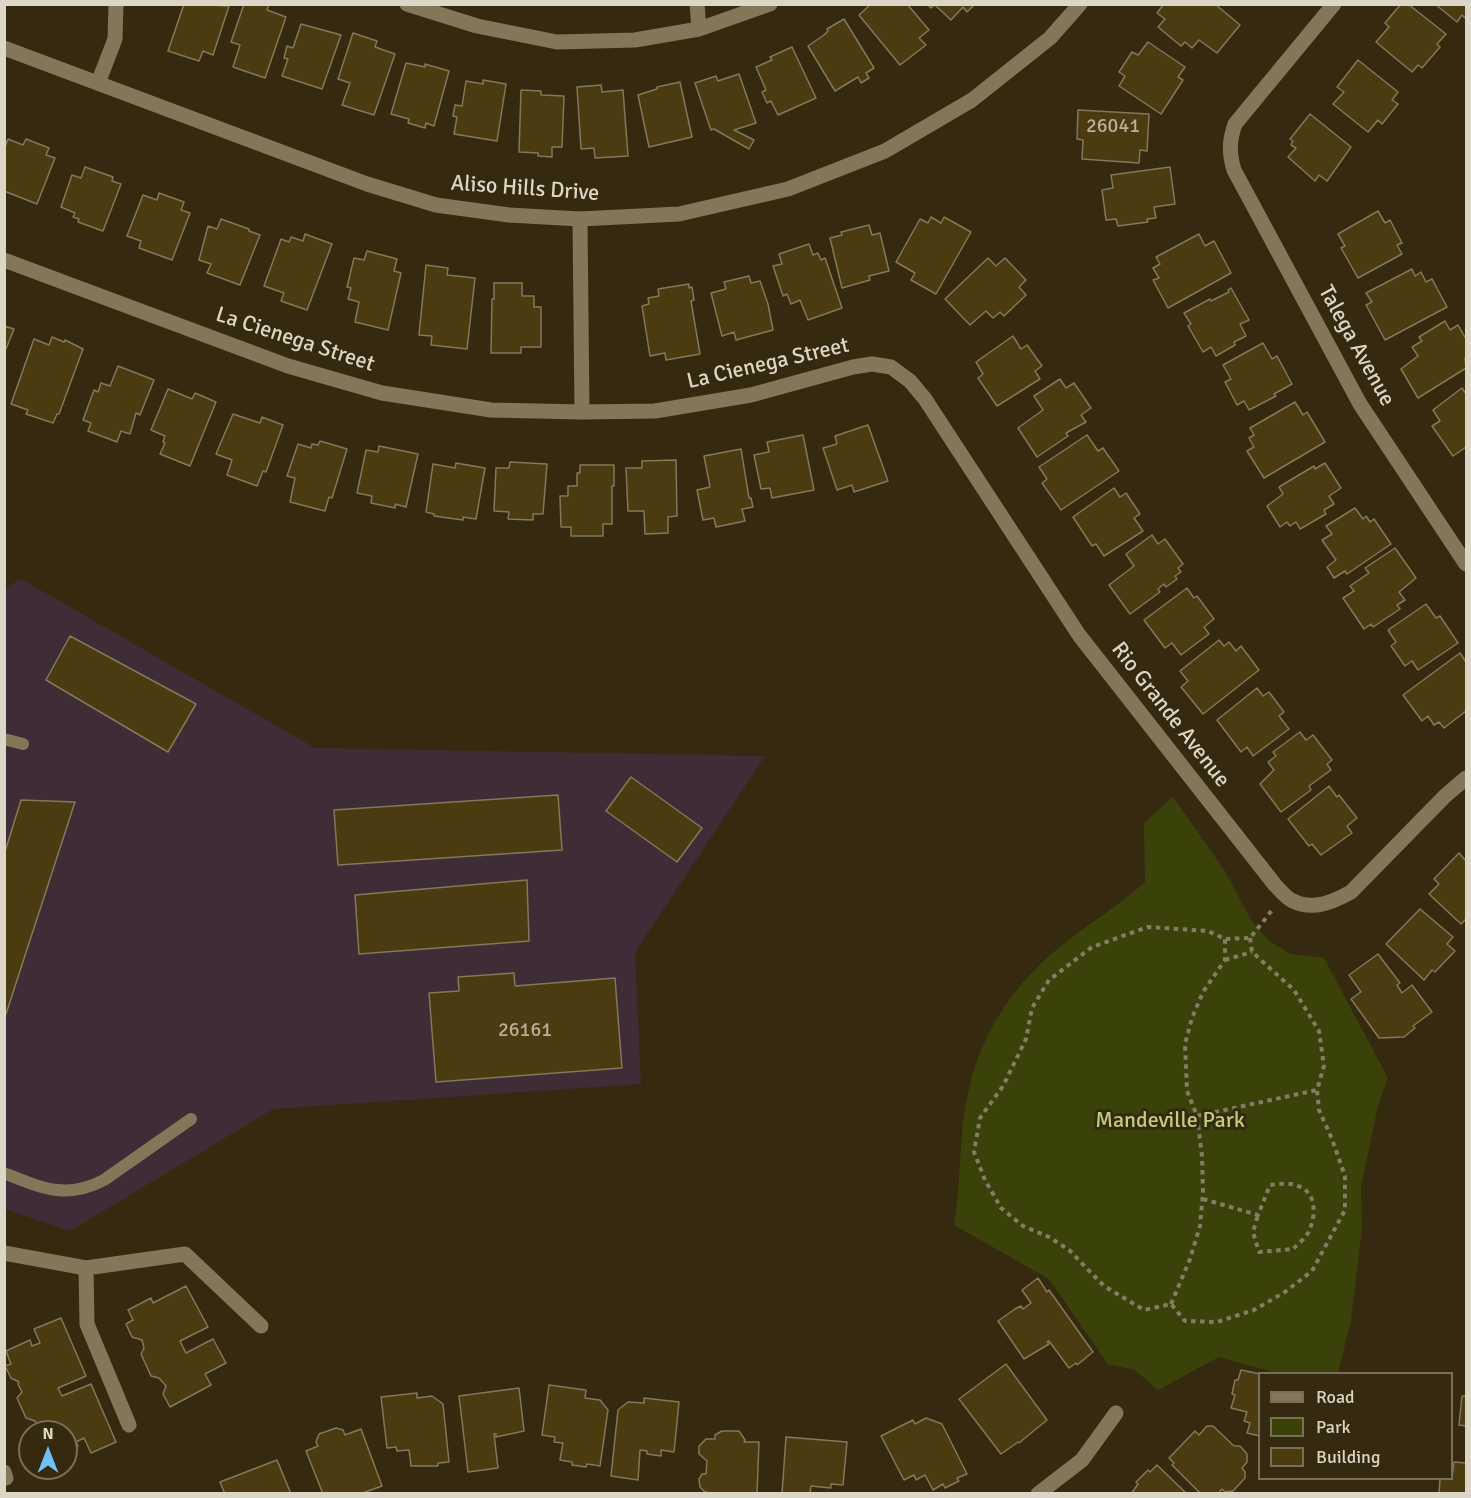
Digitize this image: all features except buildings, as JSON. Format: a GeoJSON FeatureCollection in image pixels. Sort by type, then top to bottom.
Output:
{"type":"FeatureCollection","features":[{"type":"Feature","properties":{"kind":"street"},"geometry":{"type":"LineString","coordinates":[[98,83],[115,39],[116,4]]}},
{"type":"Feature","properties":{"kind":"street"},"geometry":{"type":"LineString","coordinates":[[407,4],[477,26],[556,42],[635,40],[699,29],[770,4]]}},
{"type":"Feature","properties":{"kind":"street"},"geometry":{"type":"LineString","coordinates":[[697,4],[699,29]]}},
{"type":"Feature","properties":{"kind":"street","name":"Aliso Hills Drive"},"geometry":{"type":"LineString","coordinates":[[4,48],[367,184],[436,205],[509,215],[580,219],[679,214],[788,189],[885,151],[972,100],[1050,38],[1080,4]]}},
{"type":"Feature","properties":{"kind":"street","name":"Talega Avenue"},"geometry":{"type":"LineString","coordinates":[[1334,4],[1235,124],[1230,140],[1230,156],[1234,170],[1360,404],[1467,564]]}},
{"type":"Feature","properties":{"kind":"street"},"geometry":{"type":"LineString","coordinates":[[580,219],[582,412]]}},
{"type":"Feature","properties":{"kind":"street","name":"La Cienega Street"},"geometry":{"type":"LineString","coordinates":[[4,260],[288,366],[382,393],[491,410],[655,411],[751,395],[872,363],[891,367]]}},
{"type":"Feature","properties":{"kind":"street","name":"Rio Grande Avenue"},"geometry":{"type":"LineString","coordinates":[[891,367],[910,381],[925,399],[1078,635],[1275,885],[1292,901],[1313,906],[1334,902],[1351,892],[1445,796],[1467,778]]}},
{"type":"Feature","properties":{"kind":"street"},"geometry":{"type":"LineString","coordinates":[[4,1253],[86,1268],[185,1254],[261,1326]]}},
{"type":"Feature","properties":{"kind":"street"},"geometry":{"type":"LineString","coordinates":[[86,1268],[87,1324],[129,1425]]}},
{"type":"Feature","properties":{"kind":"street"},"geometry":{"type":"LineString","coordinates":[[1038,1494],[1082,1460],[1116,1413]]}},
{"type":"Feature","properties":{"kind":"lane"},"geometry":{"type":"LineString","coordinates":[[4,739],[23,744]]}},
{"type":"Feature","properties":{"kind":"lane"},"geometry":{"type":"LineString","coordinates":[[4,1173],[36,1186],[56,1191],[73,1192],[90,1188],[190,1119]]}},
{"type":"Feature","properties":{"kind":"path"},"geometry":{"type":"LineString","coordinates":[[1171,1304],[1185,1321],[1217,1322],[1254,1310],[1286,1292],[1312,1271],[1345,1210],[1345,1176],[1319,1110],[1317,1090],[1324,1066],[1319,1031],[1294,990],[1252,952],[1250,938],[1284,894]]}},
{"type":"Feature","properties":{"kind":"path"},"geometry":{"type":"LineString","coordinates":[[1171,1304],[1144,1310],[1104,1286],[1069,1250],[1049,1237],[1023,1226],[1000,1208],[985,1180],[974,1152],[980,1118],[1003,1086],[1026,1039],[1032,1008],[1049,980],[1092,947],[1148,927],[1208,931],[1224,939],[1250,938]]}},
{"type":"Feature","properties":{"kind":"path"},"geometry":{"type":"LineString","coordinates":[[1171,1304],[1190,1259],[1200,1226],[1203,1199],[1202,1156],[1197,1116],[1187,1091],[1185,1044],[1192,1018],[1203,992],[1224,960],[1224,939]]}},
{"type":"Feature","properties":{"kind":"path"},"geometry":{"type":"LineString","coordinates":[[1224,960],[1252,952]]}},
{"type":"Feature","properties":{"kind":"path"},"geometry":{"type":"LineString","coordinates":[[1197,1116],[1317,1090]]}},
{"type":"Feature","properties":{"kind":"path"},"geometry":{"type":"LineString","coordinates":[[1270,1185],[1299,1186],[1310,1194],[1315,1209],[1309,1232],[1293,1249],[1272,1252],[1259,1252],[1253,1232],[1258,1215],[1270,1185]]}},
{"type":"Feature","properties":{"kind":"path"},"geometry":{"type":"LineString","coordinates":[[1203,1199],[1258,1215]]}},
{"type":"Feature","properties":{"kind":"shaded area"},"geometry":{"type":"Polygon","coordinates":[[[21,579],[315,748],[765,756],[635,952],[641,1084],[273,1109],[70,1231],[5,1209],[5,588],[21,579]]]}},
{"type":"Feature","properties":{"kind":"green space","name":"Mandeville Park"},"geometry":{"type":"Polygon","coordinates":[[[1173,797],[1225,871],[1251,920],[1268,940],[1290,954],[1324,958],[1388,1078],[1378,1106],[1361,1186],[1362,1228],[1351,1320],[1338,1372],[1273,1372],[1219,1357],[1158,1390],[1135,1370],[1108,1364],[1049,1279],[954,1225],[966,1106],[982,1047],[1004,1008],[1032,973],[1075,935],[1145,882],[1144,823],[1173,797]]]}}]}
